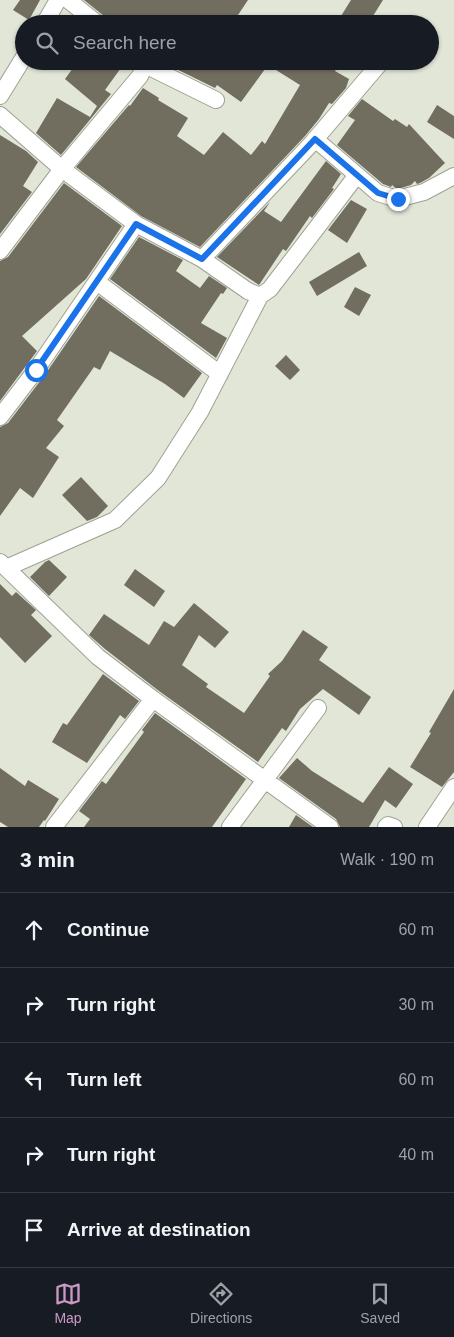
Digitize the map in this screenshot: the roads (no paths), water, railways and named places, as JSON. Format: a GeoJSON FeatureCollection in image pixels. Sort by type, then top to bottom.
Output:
{"type":"FeatureCollection","features":[{"type":"Feature","properties":{"kind":"street"},"geometry":{"type":"LineString","coordinates":[[49,15],[58,0]]}},
{"type":"Feature","properties":{"kind":"street"},"geometry":{"type":"LineString","coordinates":[[68,0],[87,15]]}},
{"type":"Feature","properties":{"kind":"street"},"geometry":{"type":"LineString","coordinates":[[0,96],[16,70]]}},
{"type":"Feature","properties":{"kind":"street"},"geometry":{"type":"LineString","coordinates":[[0,251],[62,169],[140,76],[141,70]]}},
{"type":"Feature","properties":{"kind":"street"},"geometry":{"type":"LineString","coordinates":[[157,70],[216,100]]}},
{"type":"Feature","properties":{"kind":"street"},"geometry":{"type":"LineString","coordinates":[[202,259],[315,139],[373,70]]}},
{"type":"Feature","properties":{"kind":"street"},"geometry":{"type":"LineString","coordinates":[[0,115],[62,169],[136,224],[202,259],[248,291],[260,296]]}},
{"type":"Feature","properties":{"kind":"street"},"geometry":{"type":"LineString","coordinates":[[315,139],[378,193],[398,199],[424,192],[454,176]]}},
{"type":"Feature","properties":{"kind":"street"},"geometry":{"type":"LineString","coordinates":[[330,827],[264,781],[98,657],[3,565],[115,520],[158,478],[200,412],[260,296],[270,289],[357,175]]}},
{"type":"Feature","properties":{"kind":"street"},"geometry":{"type":"LineString","coordinates":[[0,417],[36,370],[136,224]]}},
{"type":"Feature","properties":{"kind":"street"},"geometry":{"type":"LineString","coordinates":[[97,282],[220,374]]}},
{"type":"Feature","properties":{"kind":"street"},"geometry":{"type":"LineString","coordinates":[[54,827],[153,699]]}},
{"type":"Feature","properties":{"kind":"street"},"geometry":{"type":"LineString","coordinates":[[230,827],[318,708]]}},
{"type":"Feature","properties":{"kind":"street"},"geometry":{"type":"LineString","coordinates":[[427,827],[454,787]]}},
{"type":"Feature","properties":{"kind":"street"},"geometry":{"type":"LineString","coordinates":[[386,827],[388,825],[394,827]]}}]}
